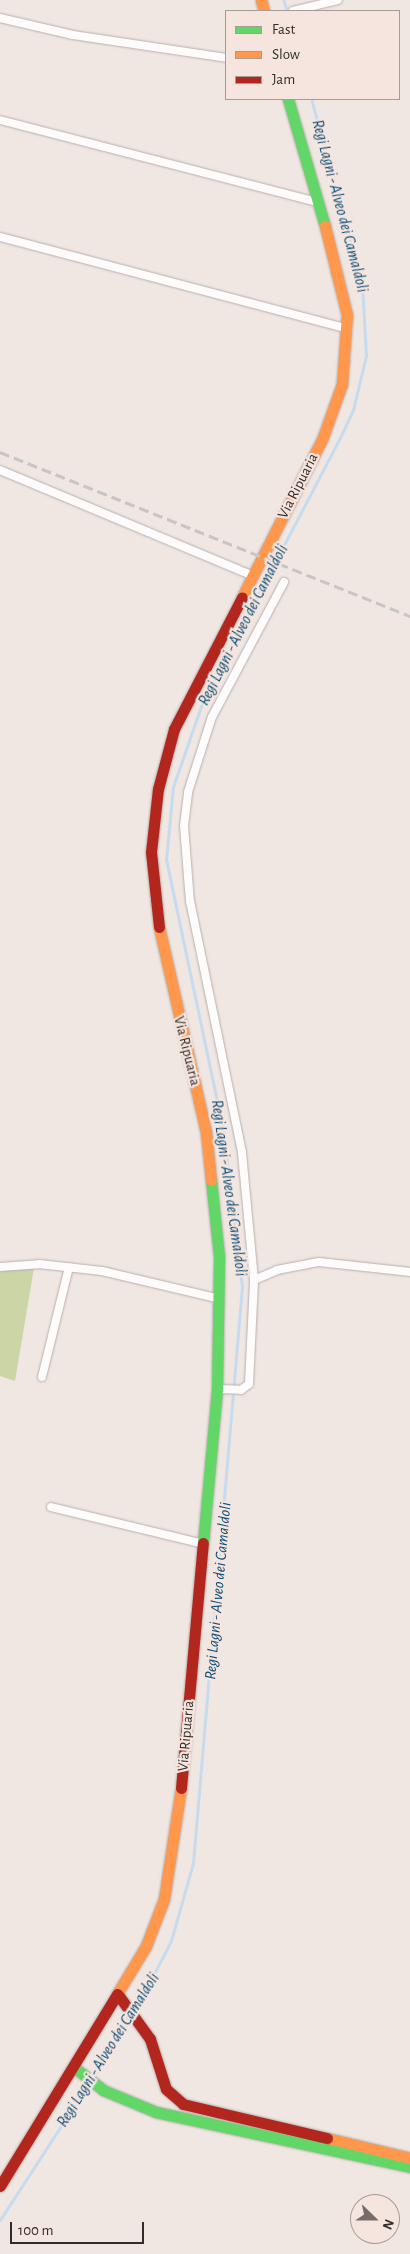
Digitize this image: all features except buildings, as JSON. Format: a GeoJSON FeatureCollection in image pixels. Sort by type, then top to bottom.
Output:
{"type":"FeatureCollection","features":[{"type":"Feature","properties":{"kind":"street"},"geometry":{"type":"LineString","coordinates":[[299,10],[338,0]]}},
{"type":"Feature","properties":{"kind":"street"},"geometry":{"type":"LineString","coordinates":[[0,18],[73,35],[225,58]]}},
{"type":"Feature","properties":{"kind":"street","name":"Via Ripuaria"},"geometry":{"type":"LineString","coordinates":[[0,2186],[75,2068],[122,2001],[146,1946],[172,1870],[204,1544],[222,1390],[220,1299],[206,1132],[156,916],[151,852],[158,789],[174,729],[253,576],[335,406],[347,354],[348,329],[341,278],[288,100]]}},
{"type":"Feature","properties":{"kind":"street"},"geometry":{"type":"LineString","coordinates":[[0,120],[317,202]]}},
{"type":"Feature","properties":{"kind":"street"},"geometry":{"type":"LineString","coordinates":[[0,237],[348,329]]}},
{"type":"Feature","properties":{"kind":"street"},"geometry":{"type":"LineString","coordinates":[[0,470],[253,576]]}},
{"type":"Feature","properties":{"kind":"street"},"geometry":{"type":"LineString","coordinates":[[222,1390],[241,1390],[251,1377],[254,1280],[242,1152],[190,902],[184,843],[188,792],[212,717],[284,582]]}},
{"type":"Feature","properties":{"kind":"street"},"geometry":{"type":"LineString","coordinates":[[254,1280],[277,1270],[318,1262],[410,1272]]}},
{"type":"Feature","properties":{"kind":"street"},"geometry":{"type":"LineString","coordinates":[[0,1267],[69,1267],[102,1270],[220,1299]]}},
{"type":"Feature","properties":{"kind":"street"},"geometry":{"type":"LineString","coordinates":[[42,1377],[69,1267]]}},
{"type":"Feature","properties":{"kind":"street"},"geometry":{"type":"LineString","coordinates":[[51,1507],[204,1544]]}},
{"type":"Feature","properties":{"kind":"street"},"geometry":{"type":"LineString","coordinates":[[122,2001],[141,2026],[156,2052],[166,2089],[183,2104],[410,2158]]}},
{"type":"Feature","properties":{"kind":"street"},"geometry":{"type":"LineString","coordinates":[[75,2068],[98,2086],[170,2116],[410,2167]]}},
{"type":"Feature","properties":{"kind":"green space"},"geometry":{"type":"Polygon","coordinates":[[[34,1268],[15,1381],[0,1376],[0,1269],[34,1268]]]}},
{"type":"Feature","properties":{"kind":"waterway","name":"Regi Lagni - Alveo dei Camaldoli"},"geometry":{"type":"LineString","coordinates":[[284,0],[287,10]]}},
{"type":"Feature","properties":{"kind":"waterway","name":"Regi Lagni - Alveo dei Camaldoli"},"geometry":{"type":"LineString","coordinates":[[135,2011],[171,1941],[193,1863],[242,1287],[223,1130],[166,860],[173,787],[204,698],[353,410],[366,356],[362,285],[311,100]]}},
{"type":"Feature","properties":{"kind":"waterway","name":"Regi Lagni - Alveo dei Camaldoli"},"geometry":{"type":"LineString","coordinates":[[92,2078],[131,2018]]}},
{"type":"Feature","properties":{"kind":"waterway","name":"Regi Lagni - Alveo dei Camaldoli"},"geometry":{"type":"LineString","coordinates":[[0,2220],[89,2083]]}},
{"type":"Feature","properties":{"kind":"railway"},"geometry":{"type":"LineString","coordinates":[[0,452],[410,616]]}},
{"type":"Feature","properties":{"kind":"traffic: fast"},"geometry":{"type":"LineString","coordinates":[[288,100],[325,226]]}},
{"type":"Feature","properties":{"kind":"traffic: fast"},"geometry":{"type":"LineString","coordinates":[[203,1543],[217,1389],[219,1256],[211,1180]]}},
{"type":"Feature","properties":{"kind":"traffic: fast"},"geometry":{"type":"LineString","coordinates":[[75,2068],[103,2090],[156,2112],[410,2167]]}},
{"type":"Feature","properties":{"kind":"traffic: slow"},"geometry":{"type":"LineString","coordinates":[[261,0],[264,10]]}},
{"type":"Feature","properties":{"kind":"traffic: slow"},"geometry":{"type":"LineString","coordinates":[[242,597],[323,437],[342,384],[347,315],[325,226]]}},
{"type":"Feature","properties":{"kind":"traffic: slow"},"geometry":{"type":"LineString","coordinates":[[159,927],[206,1132],[211,1180]]}},
{"type":"Feature","properties":{"kind":"traffic: slow"},"geometry":{"type":"LineString","coordinates":[[117,1994],[146,1946],[164,1899],[181,1788]]}},
{"type":"Feature","properties":{"kind":"traffic: slow"},"geometry":{"type":"LineString","coordinates":[[327,2138],[410,2158]]}},
{"type":"Feature","properties":{"kind":"traffic: jam"},"geometry":{"type":"LineString","coordinates":[[159,927],[151,852],[158,789],[174,729],[242,597]]}},
{"type":"Feature","properties":{"kind":"traffic: jam"},"geometry":{"type":"LineString","coordinates":[[181,1788],[203,1543]]}},
{"type":"Feature","properties":{"kind":"traffic: jam"},"geometry":{"type":"LineString","coordinates":[[0,2186],[117,1994]]}},
{"type":"Feature","properties":{"kind":"traffic: jam"},"geometry":{"type":"LineString","coordinates":[[119,1996],[150,2039],[166,2089],[183,2104],[327,2138]]}}]}
